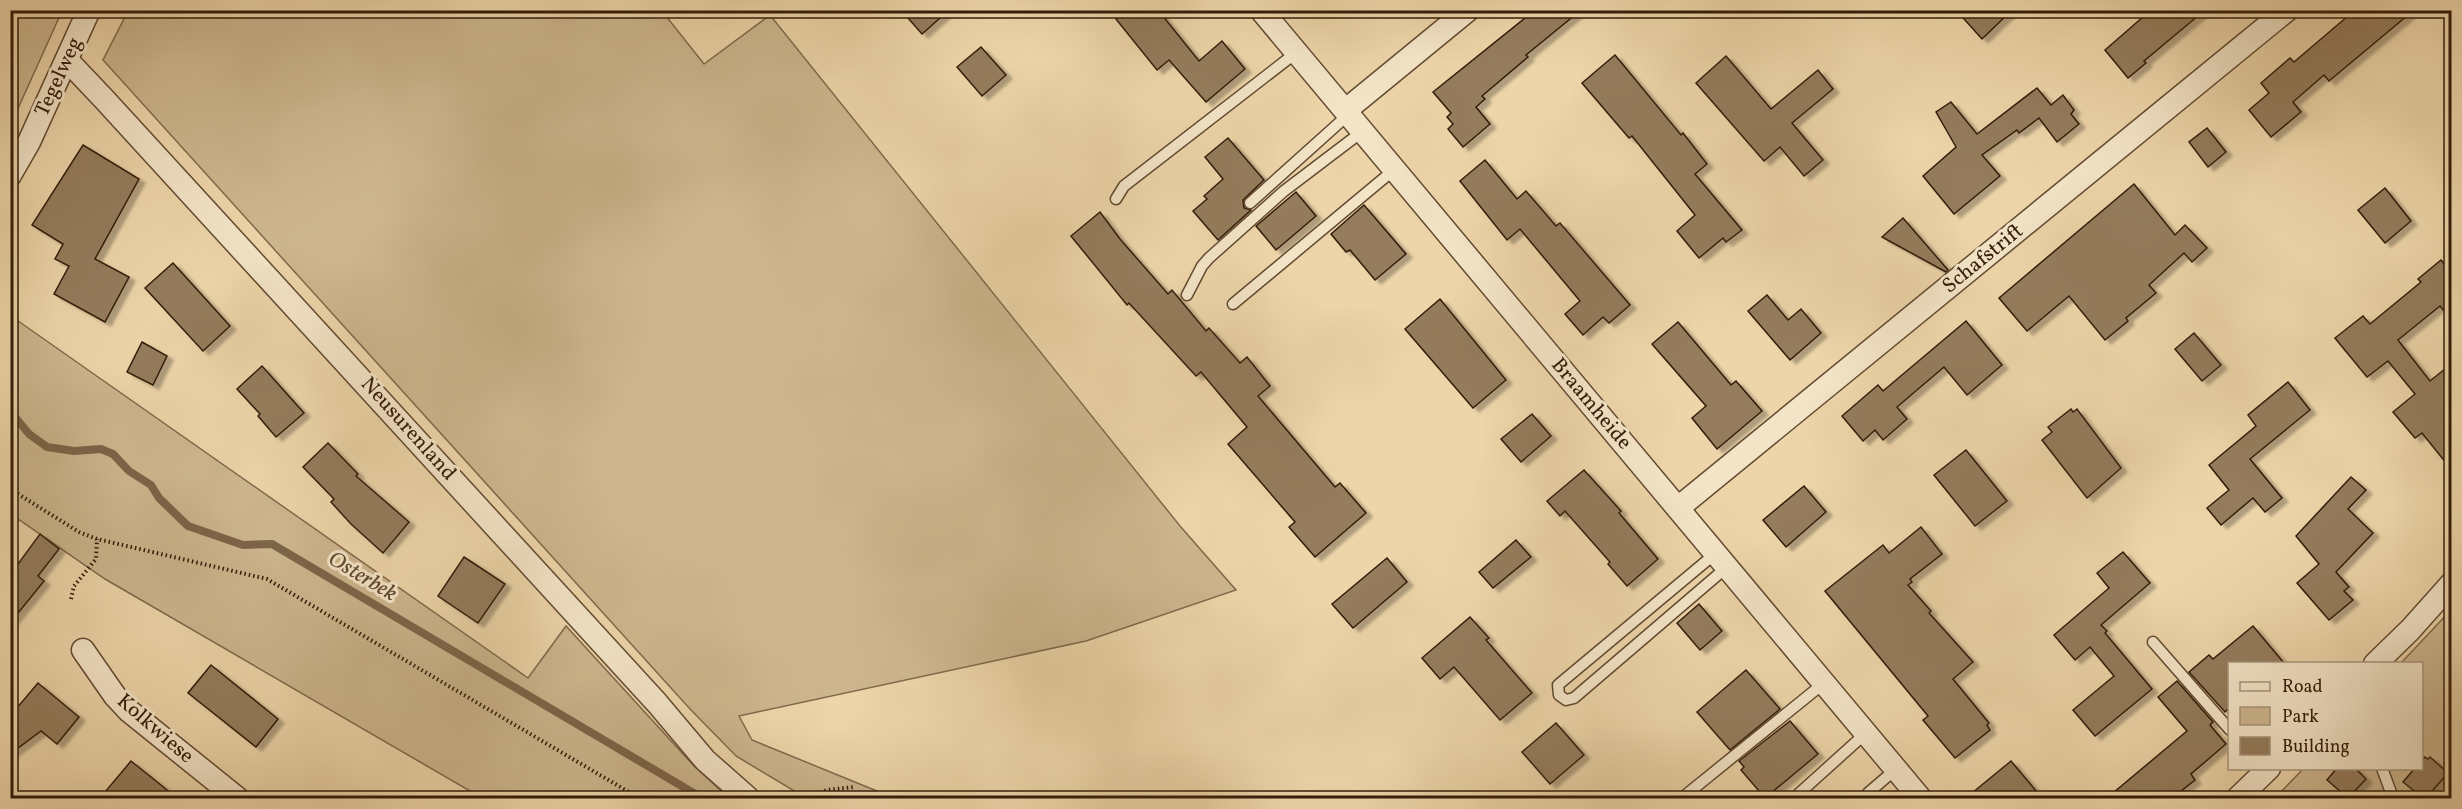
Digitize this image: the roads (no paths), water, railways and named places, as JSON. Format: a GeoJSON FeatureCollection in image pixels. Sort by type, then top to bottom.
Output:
{"type":"FeatureCollection","features":[{"type":"Feature","properties":{"kind":"street","name":"Tegelweg"},"geometry":{"type":"LineString","coordinates":[[10,175],[29,142],[89,10]]}},
{"type":"Feature","properties":{"kind":"street","name":"Braamheide"},"geometry":{"type":"LineString","coordinates":[[1261,10],[1920,798]]}},
{"type":"Feature","properties":{"kind":"street"},"geometry":{"type":"LineString","coordinates":[[1352,118],[1468,10]]}},
{"type":"Feature","properties":{"kind":"street","name":"Schafstrift"},"geometry":{"type":"LineString","coordinates":[[1678,508],[2287,10]]}},
{"type":"Feature","properties":{"kind":"street","name":"Neusurenland"},"geometry":{"type":"LineString","coordinates":[[67,60],[410,431],[657,703],[705,760],[748,798]]}},
{"type":"Feature","properties":{"kind":"street"},"geometry":{"type":"LineString","coordinates":[[2376,662],[2410,630],[2451,583]]}},
{"type":"Feature","properties":{"kind":"street","name":"Kolkwiese"},"geometry":{"type":"LineString","coordinates":[[83,650],[115,696],[129,711],[237,798]]}},
{"type":"Feature","properties":{"kind":"street"},"geometry":{"type":"LineString","coordinates":[[2238,798],[2265,770]]}},
{"type":"Feature","properties":{"kind":"lane"},"geometry":{"type":"LineString","coordinates":[[1116,199],[1124,186],[1297,52]]}},
{"type":"Feature","properties":{"kind":"lane"},"geometry":{"type":"LineString","coordinates":[[1250,203],[1352,118]]}},
{"type":"Feature","properties":{"kind":"lane"},"geometry":{"type":"LineString","coordinates":[[1187,295],[1202,266],[1209,258],[1284,191],[1352,118]]}},
{"type":"Feature","properties":{"kind":"lane"},"geometry":{"type":"LineString","coordinates":[[1233,304],[1395,170]]}},
{"type":"Feature","properties":{"kind":"lane"},"geometry":{"type":"LineString","coordinates":[[1722,560],[1574,698],[1566,700],[1559,695],[1558,685],[1722,560]]}},
{"type":"Feature","properties":{"kind":"lane"},"geometry":{"type":"LineString","coordinates":[[2153,642],[2228,729]]}},
{"type":"Feature","properties":{"kind":"lane"},"geometry":{"type":"LineString","coordinates":[[1682,798],[1824,683]]}},
{"type":"Feature","properties":{"kind":"lane"},"geometry":{"type":"LineString","coordinates":[[1794,798],[1866,733]]}},
{"type":"Feature","properties":{"kind":"lane"},"geometry":{"type":"LineString","coordinates":[[1868,793],[1896,769]]}},
{"type":"Feature","properties":{"kind":"lane"},"geometry":{"type":"LineString","coordinates":[[2383,770],[2393,798]]}},
{"type":"Feature","properties":{"kind":"waterway","name":"Osterbek"},"geometry":{"type":"LineString","coordinates":[[10,411],[29,434],[47,447],[74,451],[101,449],[113,454],[129,471],[151,485],[159,498],[188,526],[243,545],[272,544],[702,798]]}}]}
